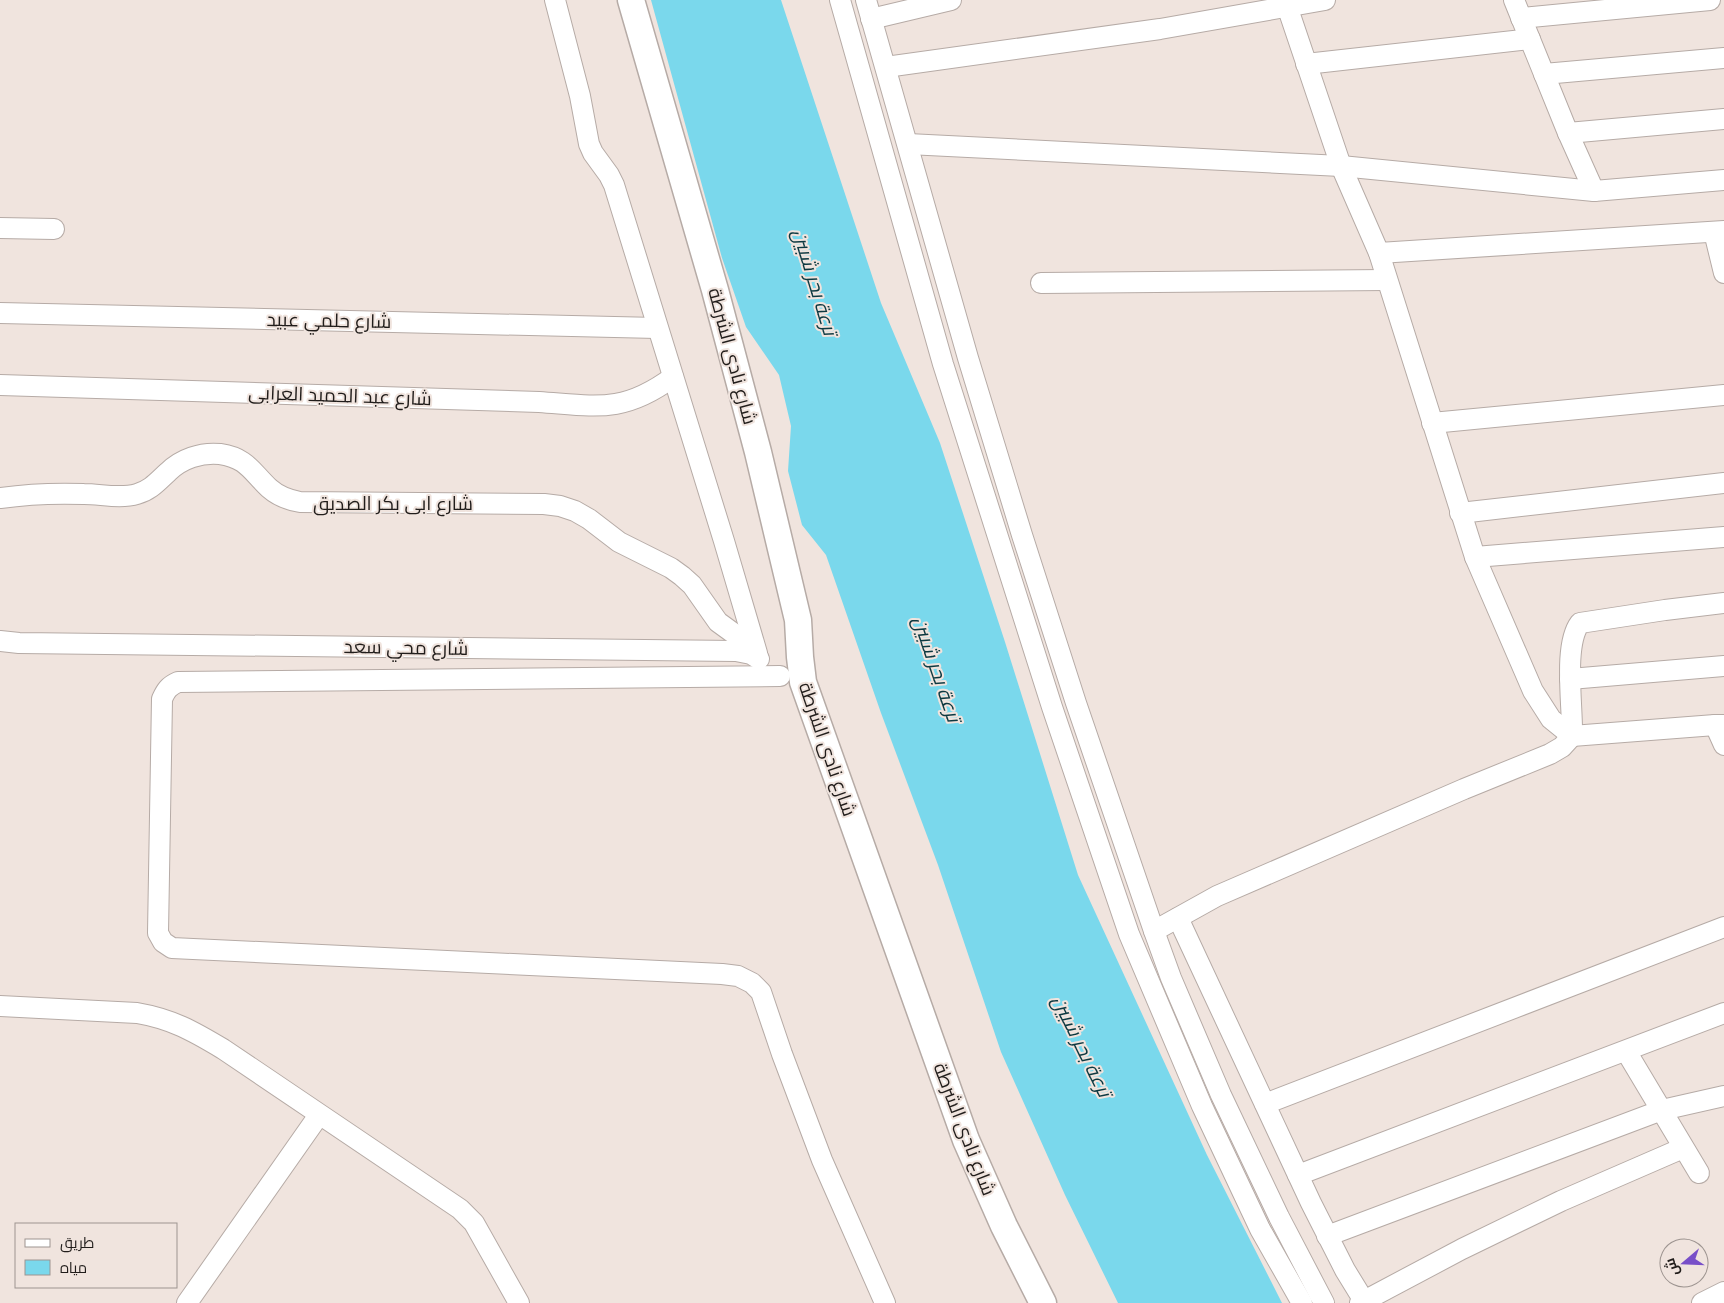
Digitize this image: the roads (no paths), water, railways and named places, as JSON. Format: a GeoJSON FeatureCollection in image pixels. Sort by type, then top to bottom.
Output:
{"type":"FeatureCollection","features":[{"type":"Feature","properties":{"kind":"main road","name":"شارع نادى الشرطة"},"geometry":{"type":"LineString","coordinates":[[631,0],[715,290],[758,452],[798,620],[800,663],[792,679],[966,1140],[1004,1226],[1043,1303]]}},
{"type":"Feature","properties":{"kind":"street"},"geometry":{"type":"LineString","coordinates":[[555,0],[580,96],[589,144],[614,185],[724,541],[758,658]]}},
{"type":"Feature","properties":{"kind":"street"},"geometry":{"type":"LineString","coordinates":[[840,0],[943,364],[1052,707],[1129,934],[1202,1106],[1260,1229],[1302,1303]]}},
{"type":"Feature","properties":{"kind":"street"},"geometry":{"type":"LineString","coordinates":[[951,0],[868,10],[1022,536],[1076,703],[1154,931],[1171,978],[1221,1095],[1279,1217],[1324,1303]]}},
{"type":"Feature","properties":{"kind":"street"},"geometry":{"type":"LineString","coordinates":[[886,67],[1160,29],[1286,3],[1326,0]]}},
{"type":"Feature","properties":{"kind":"street"},"geometry":{"type":"LineString","coordinates":[[1594,191],[1517,9],[1710,0]]}},
{"type":"Feature","properties":{"kind":"street"},"geometry":{"type":"LineString","coordinates":[[1286,3],[1341,166],[1379,253],[1475,557],[1533,690],[1552,719],[1572,736]]}},
{"type":"Feature","properties":{"kind":"street"},"geometry":{"type":"LineString","coordinates":[[1306,64],[1530,39]]}},
{"type":"Feature","properties":{"kind":"street"},"geometry":{"type":"LineString","coordinates":[[1544,74],[1724,58]]}},
{"type":"Feature","properties":{"kind":"street"},"geometry":{"type":"LineString","coordinates":[[1568,133],[1724,119]]}},
{"type":"Feature","properties":{"kind":"street"},"geometry":{"type":"LineString","coordinates":[[908,144],[1341,166],[1594,191],[1724,180]]}},
{"type":"Feature","properties":{"kind":"street"},"geometry":{"type":"LineString","coordinates":[[0,228],[54,229]]}},
{"type":"Feature","properties":{"kind":"street"},"geometry":{"type":"LineString","coordinates":[[1379,253],[1719,231],[1724,273]]}},
{"type":"Feature","properties":{"kind":"street"},"geometry":{"type":"LineString","coordinates":[[1041,284],[1386,280]]}},
{"type":"Feature","properties":{"kind":"street","name":"شارع حلمي عبيد"},"geometry":{"type":"LineString","coordinates":[[0,313],[657,328]]}},
{"type":"Feature","properties":{"kind":"street","name":"شارع عبد الحميد العرابى"},"geometry":{"type":"LineString","coordinates":[[0,384],[539,402],[596,407],[613,405],[637,398],[659,387],[673,377]]}},
{"type":"Feature","properties":{"kind":"street"},"geometry":{"type":"LineString","coordinates":[[1432,423],[1724,395]]}},
{"type":"Feature","properties":{"kind":"street","name":"شارع ابى بكر الصديق"},"geometry":{"type":"LineString","coordinates":[[0,498],[62,494],[123,496],[136,494],[154,486],[168,472],[185,460],[205,454],[219,454],[245,463],[270,489],[289,500],[300,502],[544,504],[560,506],[582,515],[619,542],[682,576],[692,585],[718,622],[740,638],[758,658]]}},
{"type":"Feature","properties":{"kind":"street"},"geometry":{"type":"LineString","coordinates":[[1460,513],[1724,483]]}},
{"type":"Feature","properties":{"kind":"street"},"geometry":{"type":"LineString","coordinates":[[1475,557],[1724,537]]}},
{"type":"Feature","properties":{"kind":"street"},"geometry":{"type":"LineString","coordinates":[[1572,736],[1570,679],[1572,648],[1575,629],[1580,623],[1724,603]]}},
{"type":"Feature","properties":{"kind":"street","name":"شارع محي سعد"},"geometry":{"type":"LineString","coordinates":[[0,641],[19,643],[736,651],[758,658],[792,679]]}},
{"type":"Feature","properties":{"kind":"street"},"geometry":{"type":"LineString","coordinates":[[1570,679],[1724,666]]}},
{"type":"Feature","properties":{"kind":"street"},"geometry":{"type":"LineString","coordinates":[[792,679],[178,682],[171,685],[165,691],[162,699],[158,933],[163,942],[172,948],[722,974],[738,976],[752,983],[761,992],[822,1160],[885,1303]]}},
{"type":"Feature","properties":{"kind":"street"},"geometry":{"type":"LineString","coordinates":[[1154,931],[1226,892],[1550,754],[1562,747],[1572,736],[1719,725],[1724,745]]}},
{"type":"Feature","properties":{"kind":"street"},"geometry":{"type":"LineString","coordinates":[[1178,918],[1298,1176],[1362,1302],[1561,1201],[1683,1148]]}},
{"type":"Feature","properties":{"kind":"street"},"geometry":{"type":"LineString","coordinates":[[1265,1104],[1724,927]]}},
{"type":"Feature","properties":{"kind":"street"},"geometry":{"type":"LineString","coordinates":[[0,1006],[137,1013],[190,1029],[320,1114],[468,1216],[480,1232],[519,1303]]}},
{"type":"Feature","properties":{"kind":"street"},"geometry":{"type":"LineString","coordinates":[[1298,1176],[1724,1013]]}},
{"type":"Feature","properties":{"kind":"street"},"geometry":{"type":"LineString","coordinates":[[1626,1051],[1699,1173]]}},
{"type":"Feature","properties":{"kind":"street"},"geometry":{"type":"LineString","coordinates":[[1327,1236],[1662,1110],[1724,1096]]}},
{"type":"Feature","properties":{"kind":"street"},"geometry":{"type":"LineString","coordinates":[[187,1303],[320,1114]]}},
{"type":"Feature","properties":{"kind":"street"},"geometry":{"type":"LineString","coordinates":[[1702,1303],[1724,1292]]}},
{"type":"Feature","properties":{"kind":"water","name":"ترعة بحر شبين"},"geometry":{"type":"Polygon","coordinates":[[[651,0],[781,0],[881,303],[940,443],[1078,875],[1207,1155],[1282,1303],[1118,1303],[1065,1195],[1001,1052],[938,865],[881,713],[826,555],[802,525],[788,471],[791,426],[779,375],[746,327],[722,258],[651,0]]]}}]}
